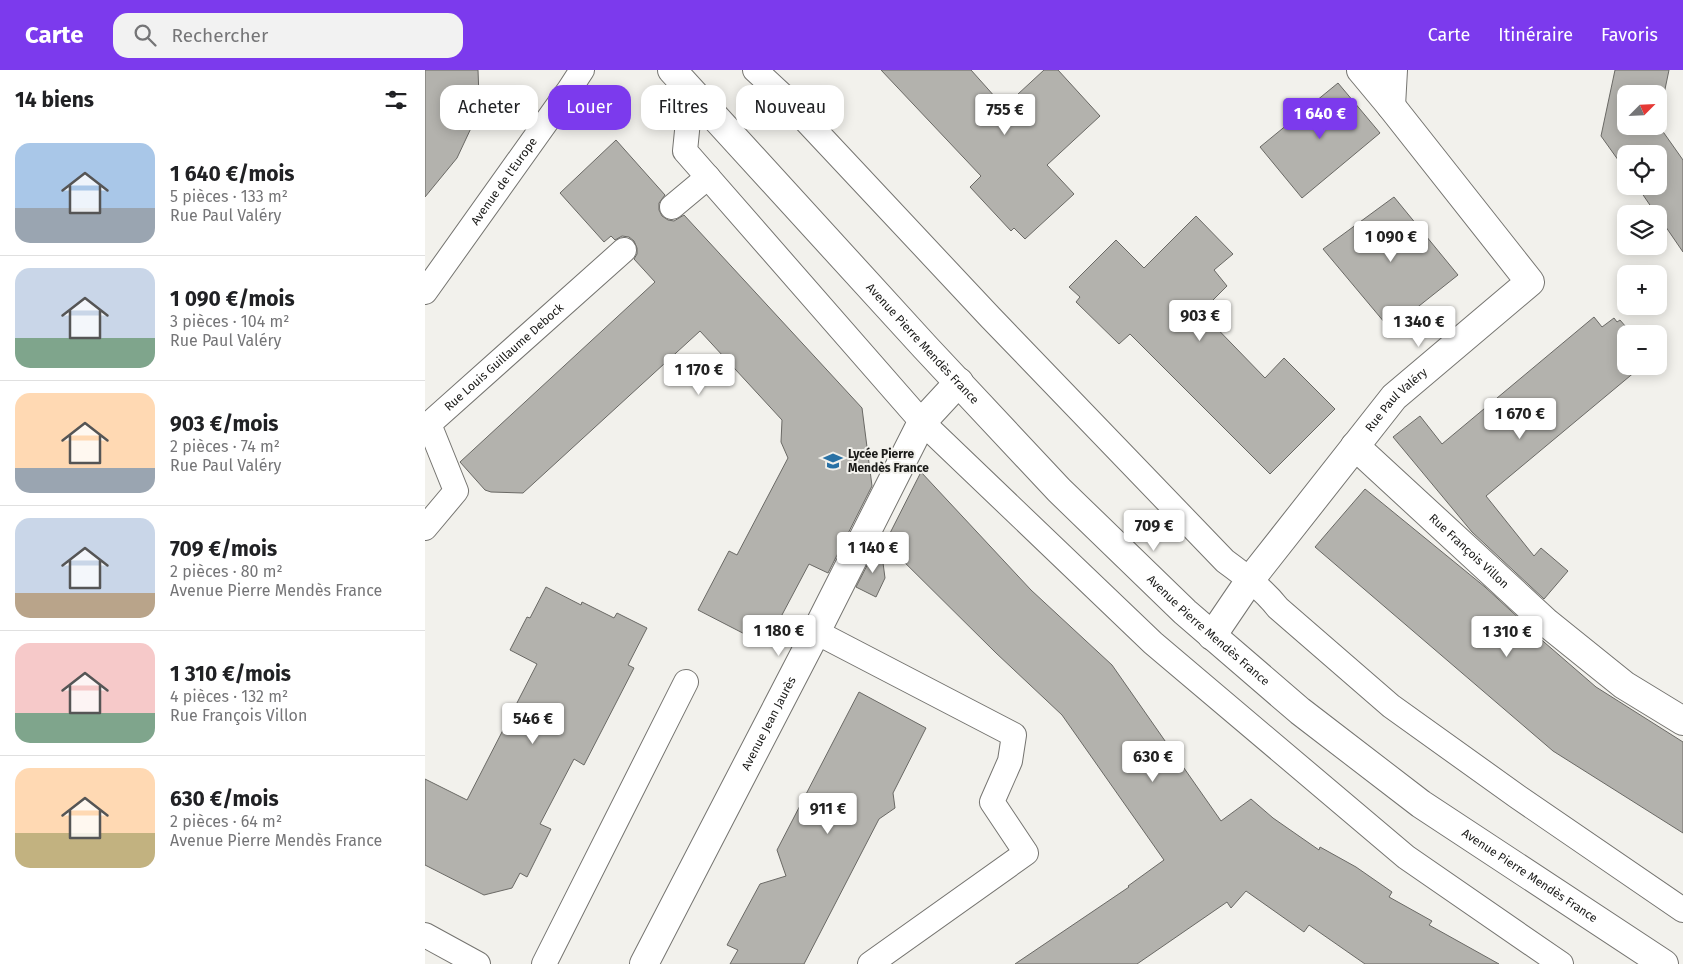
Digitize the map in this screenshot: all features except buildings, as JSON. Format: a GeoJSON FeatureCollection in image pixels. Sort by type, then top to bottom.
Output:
{"type":"FeatureCollection","features":[{"type":"Feature","properties":{"kind":"street","name":"Avenue Pierre Mendès France"},"geometry":{"type":"LineString","coordinates":[[672,70],[686,85]]}},
{"type":"Feature","properties":{"kind":"street","name":"Rue Paul Valéry"},"geometry":{"type":"LineString","coordinates":[[1212,636],[1250,580],[1394,397],[1530,282],[1361,70]]}},
{"type":"Feature","properties":{"kind":"street"},"geometry":{"type":"LineString","coordinates":[[1391,106],[1393,70]]}},
{"type":"Feature","properties":{"kind":"street","name":"Avenue Pierre Mendès France"},"geometry":{"type":"LineString","coordinates":[[726,129],[1059,490],[1185,612],[1301,711],[1421,804],[1661,963]]}},
{"type":"Feature","properties":{"kind":"street","name":"Avenue Jean Jaurès"},"geometry":{"type":"LineString","coordinates":[[644,964],[816,632],[922,422],[959,382]]}},
{"type":"Feature","properties":{"kind":"street","name":"Rue François Villon"},"geometry":{"type":"LineString","coordinates":[[1355,446],[1547,623],[1623,685],[1683,721]]}},
{"type":"Feature","properties":{"kind":"lane","name":"Avenue de l'Europe"},"geometry":{"type":"LineString","coordinates":[[425,292],[582,70]]}},
{"type":"Feature","properties":{"kind":"lane"},"geometry":{"type":"LineString","coordinates":[[755,70],[781,94],[997,325],[1225,561],[1250,580],[1278,608],[1391,706],[1510,792],[1683,910]]}},
{"type":"Feature","properties":{"kind":"lane"},"geometry":{"type":"LineString","coordinates":[[687,130],[685,151],[922,422],[1153,643],[1406,857],[1561,964]]}},
{"type":"Feature","properties":{"kind":"lane"},"geometry":{"type":"LineString","coordinates":[[672,207],[708,177]]}},
{"type":"Feature","properties":{"kind":"lane","name":"Rue Louis Guillaume Debock"},"geometry":{"type":"LineString","coordinates":[[425,528],[456,491],[429,424],[625,250]]}},
{"type":"Feature","properties":{"kind":"lane"},"geometry":{"type":"LineString","coordinates":[[816,632],[1014,735],[1010,761],[992,802],[1026,853],[870,964]]}},
{"type":"Feature","properties":{"kind":"lane"},"geometry":{"type":"LineString","coordinates":[[544,964],[686,682]]}},
{"type":"Feature","properties":{"kind":"lane"},"geometry":{"type":"LineString","coordinates":[[425,935],[478,964]]}},
{"type":"Feature","properties":{"kind":"place","name":"Lycée Pierre Mendès France"},"geometry":{"type":"Point","coordinates":[833,461]}}]}
